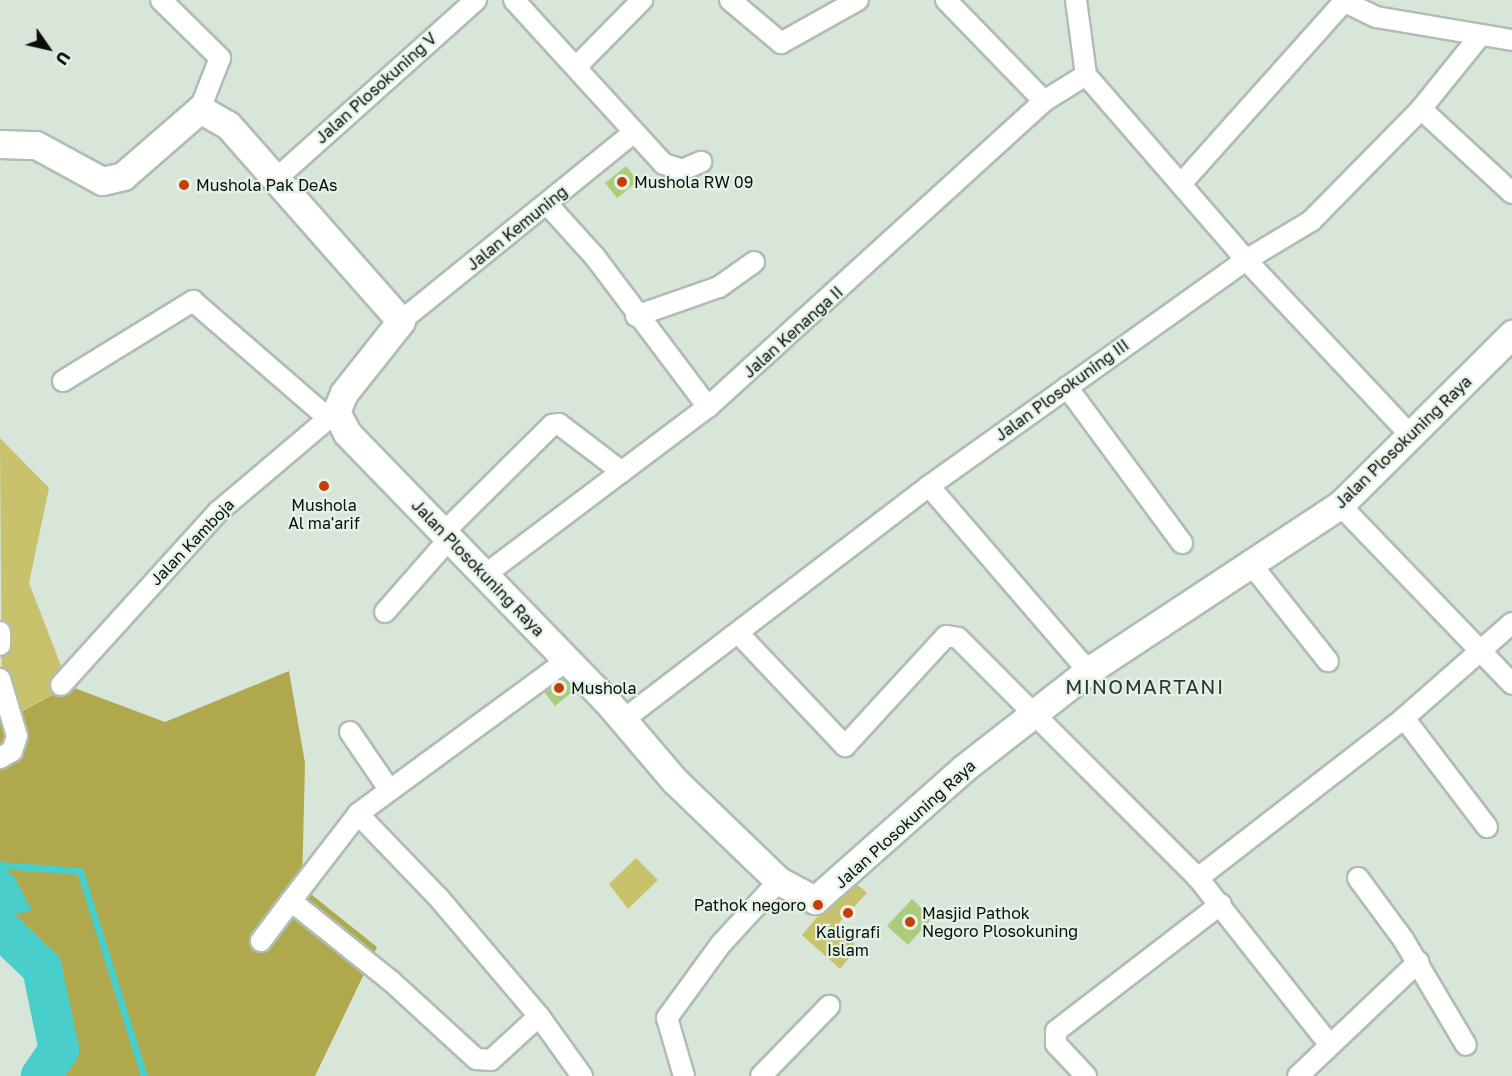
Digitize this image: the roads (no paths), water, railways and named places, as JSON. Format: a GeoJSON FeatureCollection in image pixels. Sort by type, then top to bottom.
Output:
{"type":"FeatureCollection","features":[{"type":"Feature","properties":{"kind":"street"},"geometry":{"type":"LineString","coordinates":[[514,0],[577,66],[633,134],[672,168],[701,162]]}},
{"type":"Feature","properties":{"kind":"street"},"geometry":{"type":"LineString","coordinates":[[577,66],[642,0]]}},
{"type":"Feature","properties":{"kind":"street"},"geometry":{"type":"LineString","coordinates":[[730,0],[781,43],[858,0]]}},
{"type":"Feature","properties":{"kind":"street"},"geometry":{"type":"LineString","coordinates":[[946,0],[1044,101]]}},
{"type":"Feature","properties":{"kind":"street"},"geometry":{"type":"LineString","coordinates":[[1076,0],[1086,75],[1246,260],[1411,436]]}},
{"type":"Feature","properties":{"kind":"street"},"geometry":{"type":"LineString","coordinates":[[1181,184],[1342,2],[1376,17],[1479,37],[1512,40]]}},
{"type":"Feature","properties":{"kind":"street"},"geometry":{"type":"LineString","coordinates":[[0,144],[36,145],[102,181],[123,176],[200,109],[220,58],[175,4]]}},
{"type":"Feature","properties":{"kind":"street","name":"Jalan Plosokuning V"},"geometry":{"type":"LineString","coordinates":[[277,178],[464,4]]}},
{"type":"Feature","properties":{"kind":"street","name":"Jalan Plosokuning III"},"geometry":{"type":"LineString","coordinates":[[623,720],[740,635],[929,486],[1246,260],[1311,221],[1421,109],[1479,37]]}},
{"type":"Feature","properties":{"kind":"street","name":"Jalan Kenanga II"},"geometry":{"type":"LineString","coordinates":[[486,574],[708,407],[1044,101],[1086,75]]}},
{"type":"Feature","properties":{"kind":"street"},"geometry":{"type":"LineString","coordinates":[[63,381],[193,301],[332,415],[344,393],[401,321],[228,125],[200,109]]}},
{"type":"Feature","properties":{"kind":"street"},"geometry":{"type":"LineString","coordinates":[[1421,109],[1512,193]]}},
{"type":"Feature","properties":{"kind":"street","name":"Jalan Kemuning"},"geometry":{"type":"LineString","coordinates":[[401,321],[633,134]]}},
{"type":"Feature","properties":{"kind":"street"},"geometry":{"type":"LineString","coordinates":[[547,204],[708,407]]}},
{"type":"Feature","properties":{"kind":"street"},"geometry":{"type":"LineString","coordinates":[[636,316],[719,286],[754,262]]}},
{"type":"Feature","properties":{"kind":"street","name":"Jalan Plosokuning Raya"},"geometry":{"type":"LineString","coordinates":[[332,415],[623,720],[674,780],[778,881],[805,897],[815,900],[828,894],[964,768],[1088,671],[1340,505],[1512,334]]}},
{"type":"Feature","properties":{"kind":"street"},"geometry":{"type":"LineString","coordinates":[[1066,387],[1182,543]]}},
{"type":"Feature","properties":{"kind":"street","name":"Jalan Kamboja"},"geometry":{"type":"LineString","coordinates":[[61,685],[218,512],[332,415]]}},
{"type":"Feature","properties":{"kind":"street"},"geometry":{"type":"LineString","coordinates":[[385,612],[447,535],[552,425],[559,424],[622,472]]}},
{"type":"Feature","properties":{"kind":"street"},"geometry":{"type":"LineString","coordinates":[[929,486],[1088,671]]}},
{"type":"Feature","properties":{"kind":"street"},"geometry":{"type":"LineString","coordinates":[[1340,505],[1482,650],[1512,684]]}},
{"type":"Feature","properties":{"kind":"street"},"geometry":{"type":"LineString","coordinates":[[1251,564],[1328,661]]}},
{"type":"Feature","properties":{"kind":"street"},"geometry":{"type":"LineString","coordinates":[[1198,878],[1404,718],[1512,623]]}},
{"type":"Feature","properties":{"kind":"street"},"geometry":{"type":"LineString","coordinates":[[0,632],[0,645]]}},
{"type":"Feature","properties":{"kind":"street"},"geometry":{"type":"LineString","coordinates":[[740,635],[845,746],[952,634],[1035,713],[1198,878],[1221,904],[1329,1044]]}},
{"type":"Feature","properties":{"kind":"street"},"geometry":{"type":"LineString","coordinates":[[261,941],[358,814],[388,788],[566,661]]}},
{"type":"Feature","properties":{"kind":"street"},"geometry":{"type":"LineString","coordinates":[[0,679],[17,736],[12,751],[0,758]]}},
{"type":"Feature","properties":{"kind":"street"},"geometry":{"type":"LineString","coordinates":[[1404,718],[1487,827]]}},
{"type":"Feature","properties":{"kind":"street"},"geometry":{"type":"LineString","coordinates":[[350,732],[388,788]]}},
{"type":"Feature","properties":{"kind":"street"},"geometry":{"type":"LineString","coordinates":[[358,814],[438,897],[539,1016],[582,1076]]}},
{"type":"Feature","properties":{"kind":"street"},"geometry":{"type":"LineString","coordinates":[[1358,878],[1418,962],[1466,1045]]}},
{"type":"Feature","properties":{"kind":"street"},"geometry":{"type":"LineString","coordinates":[[682,1075],[667,1018],[721,944],[778,881]]}},
{"type":"Feature","properties":{"kind":"street"},"geometry":{"type":"LineString","coordinates":[[291,901],[391,981],[476,1059],[491,1060],[539,1016]]}},
{"type":"Feature","properties":{"kind":"street"},"geometry":{"type":"LineString","coordinates":[[1086,1076],[1056,1044],[1056,1031],[1221,904]]}},
{"type":"Feature","properties":{"kind":"street"},"geometry":{"type":"LineString","coordinates":[[1298,1076],[1329,1044],[1418,962]]}},
{"type":"Feature","properties":{"kind":"street"},"geometry":{"type":"LineString","coordinates":[[761,1076],[829,1006]]}},
{"type":"Feature","properties":{"kind":"water"},"geometry":{"type":"Polygon","coordinates":[[[0,864],[15,878],[32,911],[0,916],[0,864]]]}},
{"type":"Feature","properties":{"kind":"waterway"},"geometry":{"type":"LineString","coordinates":[[0,865],[80,871],[144,1076]]}},
{"type":"Feature","properties":{"kind":"waterway"},"geometry":{"type":"LineString","coordinates":[[0,928],[42,968],[59,1050],[41,1076]]}},
{"type":"Feature","properties":{"kind":"place","name":"Mushola RW 09"},"geometry":{"type":"Point","coordinates":[622,182]}},
{"type":"Feature","properties":{"kind":"place","name":"Mushola Pak DeAs"},"geometry":{"type":"Point","coordinates":[184,185]}},
{"type":"Feature","properties":{"kind":"place","name":"Mushola Al ma'arif"},"geometry":{"type":"Point","coordinates":[324,486]}},
{"type":"Feature","properties":{"kind":"place","name":"Mushola"},"geometry":{"type":"Point","coordinates":[559,688]}},
{"type":"Feature","properties":{"kind":"place","name":"Pathok negoro"},"geometry":{"type":"Point","coordinates":[818,905]}},
{"type":"Feature","properties":{"kind":"place","name":"Kaligrafi Islam"},"geometry":{"type":"Point","coordinates":[848,913]}},
{"type":"Feature","properties":{"kind":"place","name":"Masjid Pathok Negoro Plosokuning"},"geometry":{"type":"Point","coordinates":[910,922]}},
{"type":"Feature","properties":{"kind":"district","name":"MINOMARTANI"},"geometry":{"type":"Point","coordinates":[1145,686]}}]}
